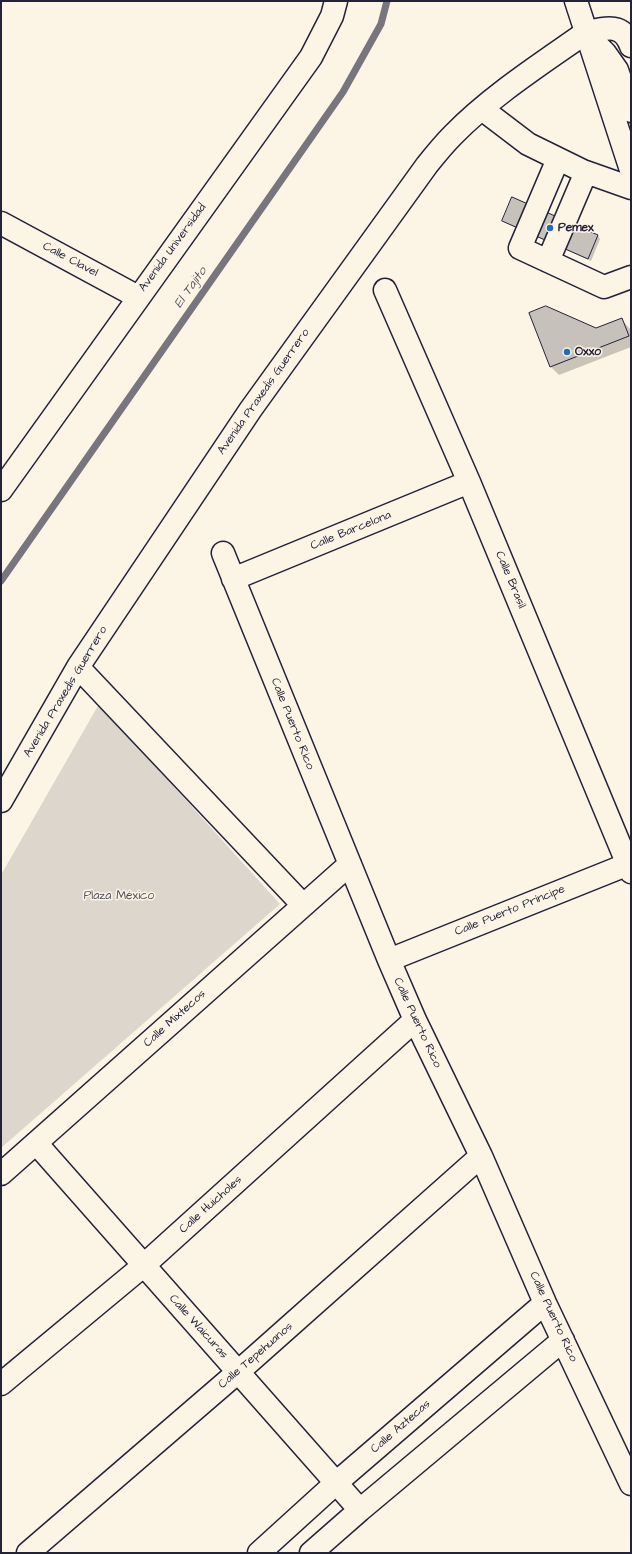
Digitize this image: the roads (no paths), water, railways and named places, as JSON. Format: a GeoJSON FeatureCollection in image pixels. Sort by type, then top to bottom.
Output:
{"type":"FeatureCollection","features":[{"type":"Feature","properties":{"kind":"street","name":"Avenida Universidad"},"geometry":{"type":"LineString","coordinates":[[1,490],[311,57],[332,16],[336,1]]}},
{"type":"Feature","properties":{"kind":"street"},"geometry":{"type":"LineString","coordinates":[[576,1],[631,170]]}},
{"type":"Feature","properties":{"kind":"street"},"geometry":{"type":"LineString","coordinates":[[586,33],[605,28],[615,29],[624,32],[631,46]]}},
{"type":"Feature","properties":{"kind":"street"},"geometry":{"type":"LineString","coordinates":[[586,33],[605,53],[617,70],[631,111]]}},
{"type":"Feature","properties":{"kind":"street","name":"Avenida Praxedis Guerrero"},"geometry":{"type":"LineString","coordinates":[[1,801],[78,667],[251,409],[427,165],[453,135],[482,109],[514,84],[586,33]]}},
{"type":"Feature","properties":{"kind":"street"},"geometry":{"type":"LineString","coordinates":[[482,109],[528,144],[586,172],[631,188]]}},
{"type":"Feature","properties":{"kind":"street"},"geometry":{"type":"LineString","coordinates":[[558,159],[520,248],[604,287],[631,277]]}},
{"type":"Feature","properties":{"kind":"street"},"geometry":{"type":"LineString","coordinates":[[548,261],[586,172]]}},
{"type":"Feature","properties":{"kind":"street","name":"Calle Clavel"},"geometry":{"type":"LineString","coordinates":[[1,223],[138,297]]}},
{"type":"Feature","properties":{"kind":"street","name":"Calle Brasil"},"geometry":{"type":"LineString","coordinates":[[385,290],[469,482],[630,866]]}},
{"type":"Feature","properties":{"kind":"street","name":"Calle Barcelona"},"geometry":{"type":"LineString","coordinates":[[233,579],[469,482]]}},
{"type":"Feature","properties":{"kind":"street","name":"Calle Puerto Rico"},"geometry":{"type":"LineString","coordinates":[[222,553],[415,1020],[481,1156],[545,1303],[631,1482]]}},
{"type":"Feature","properties":{"kind":"street"},"geometry":{"type":"LineString","coordinates":[[78,667],[303,905]]}},
{"type":"Feature","properties":{"kind":"street","name":"Calle Mixtecos"},"geometry":{"type":"LineString","coordinates":[[1,1174],[350,864]]}},
{"type":"Feature","properties":{"kind":"street","name":"Calle Puerto Príncipe"},"geometry":{"type":"LineString","coordinates":[[389,960],[630,866]]}},
{"type":"Feature","properties":{"kind":"street","name":"Calle Huicholes"},"geometry":{"type":"LineString","coordinates":[[1,1384],[143,1266],[415,1020]]}},
{"type":"Feature","properties":{"kind":"street","name":"Calle Waicuras"},"geometry":{"type":"LineString","coordinates":[[36,1144],[360,1510]]}},
{"type":"Feature","properties":{"kind":"street","name":"Calle Tepehuanos"},"geometry":{"type":"LineString","coordinates":[[28,1553],[238,1372],[481,1156]]}},
{"type":"Feature","properties":{"kind":"street","name":"Calle Aztecas"},"geometry":{"type":"LineString","coordinates":[[259,1553],[336,1483],[545,1303]]}},
{"type":"Feature","properties":{"kind":"street"},"geometry":{"type":"LineString","coordinates":[[311,1553],[360,1510],[563,1340]]}},
{"type":"Feature","properties":{"kind":"waterway","name":"El Tajito"},"geometry":{"type":"LineString","coordinates":[[1,581],[343,92],[381,24],[387,1]]}},
{"type":"Feature","properties":{"kind":"place","name":"Pemex"},"geometry":{"type":"Point","coordinates":[550,228]}},
{"type":"Feature","properties":{"kind":"place","name":"Oxxo"},"geometry":{"type":"Point","coordinates":[567,352]}},
{"type":"Feature","properties":{"kind":"park label","name":"Plaza México"},"geometry":{"type":"Point","coordinates":[119,896]}}]}
